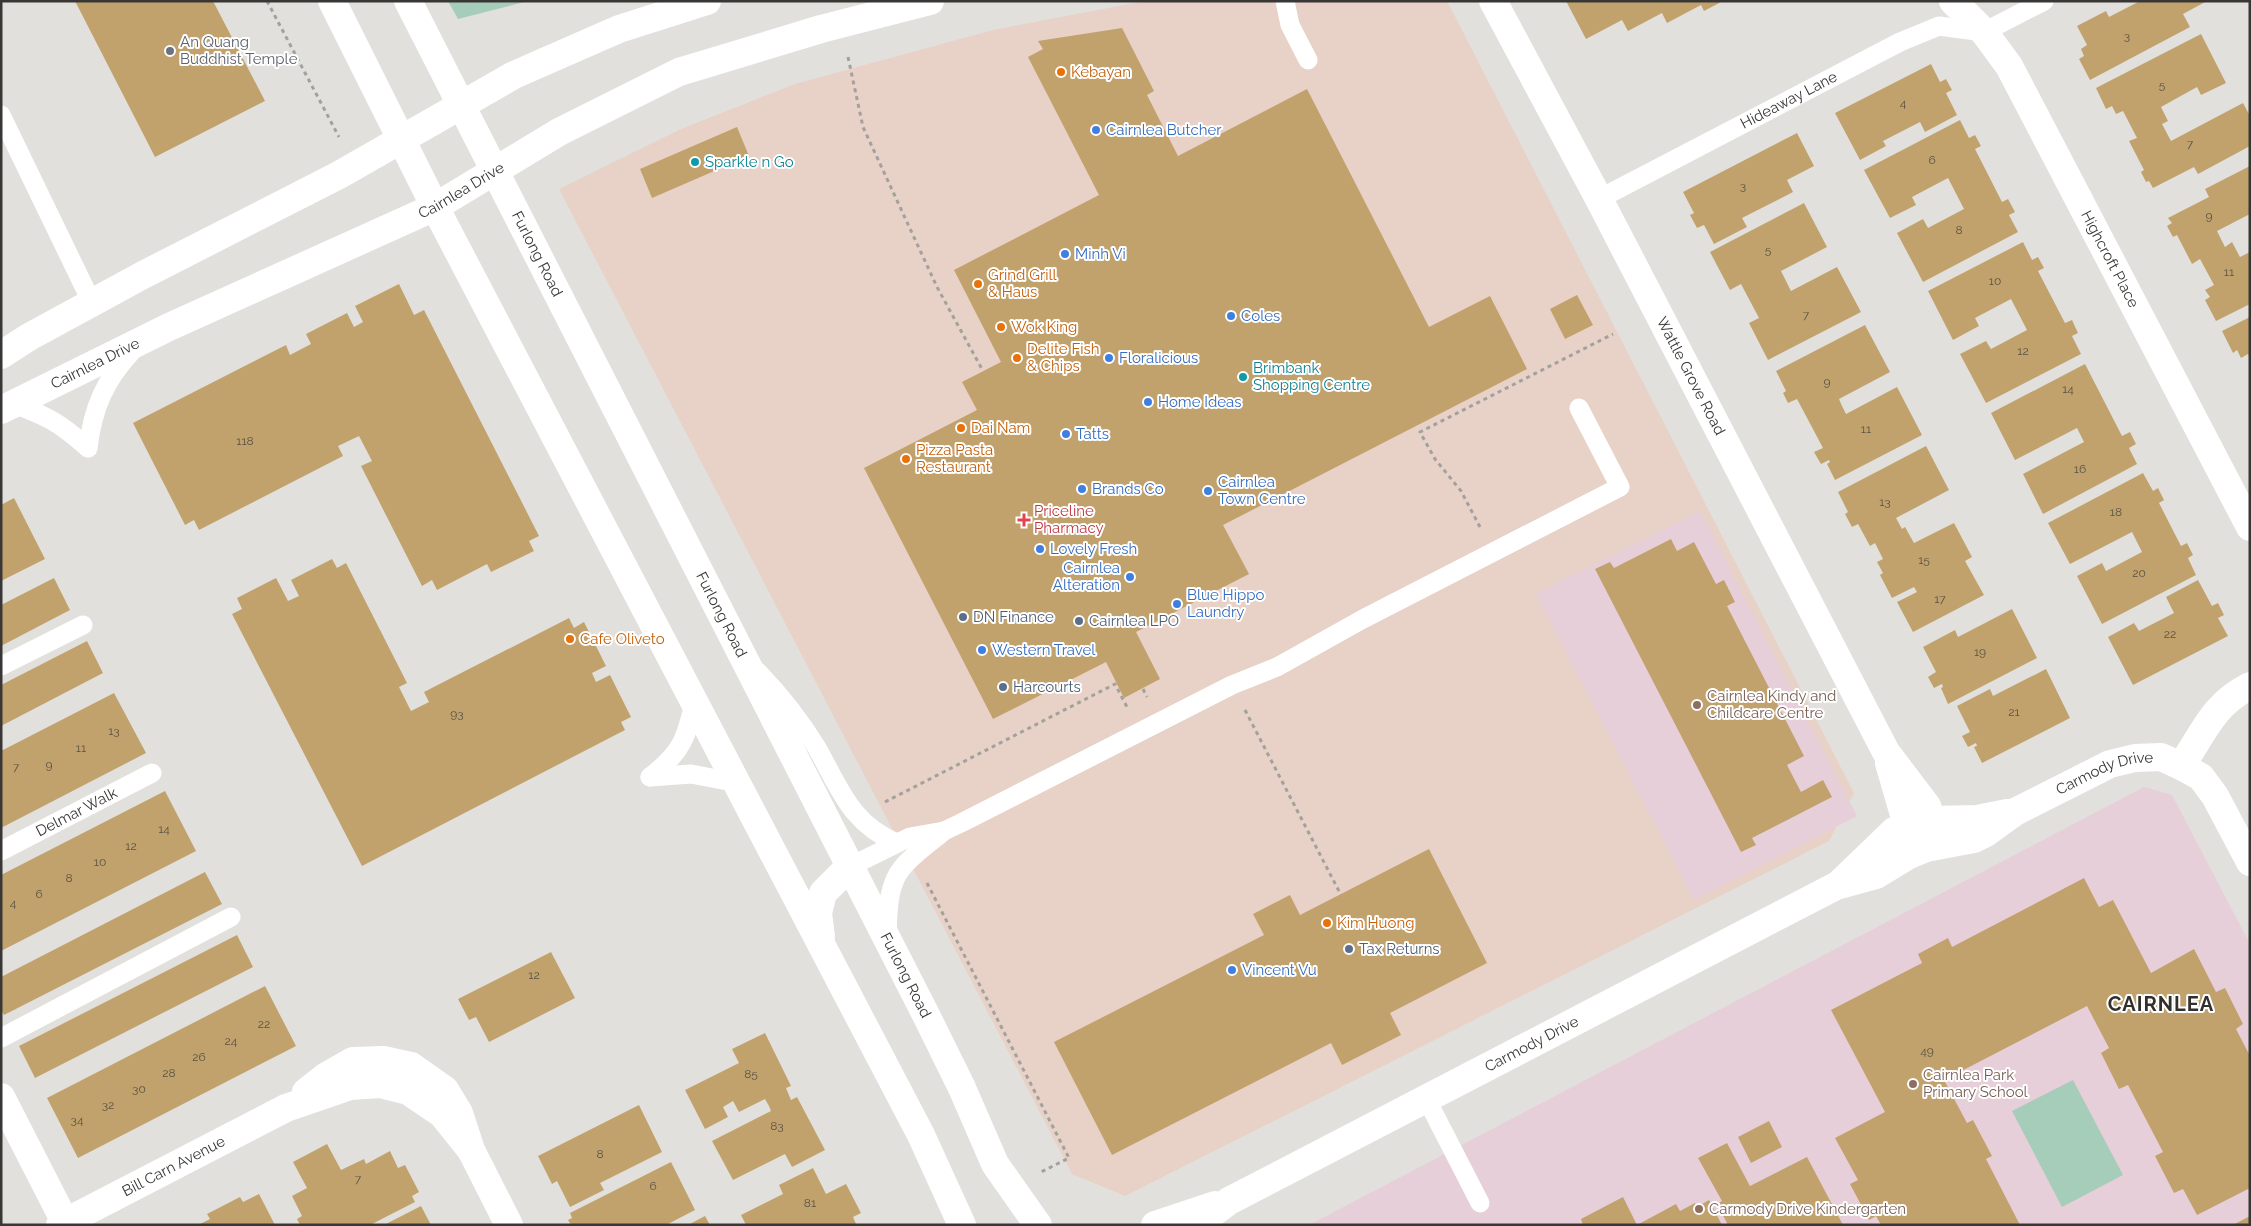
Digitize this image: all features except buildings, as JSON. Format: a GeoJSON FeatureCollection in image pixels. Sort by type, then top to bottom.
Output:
{"type":"FeatureCollection","features":[{"type":"Feature","properties":{"kind":"street"},"geometry":{"type":"LineString","coordinates":[[332,1],[435,207],[695,700],[921,1135],[962,1225]]}},
{"type":"Feature","properties":{"kind":"street","name":"Furlong Road"},"geometry":{"type":"LineString","coordinates":[[408,1],[460,104],[496,169],[575,331],[962,1088],[996,1164],[1038,1225]]}},
{"type":"Feature","properties":{"kind":"street"},"geometry":{"type":"LineString","coordinates":[[1,355],[29,337],[92,303],[354,166],[514,75],[619,29],[707,1]]}},
{"type":"Feature","properties":{"kind":"street","name":"Cairnlea Drive"},"geometry":{"type":"LineString","coordinates":[[7,407],[141,341],[435,207],[559,132],[679,72],[841,24],[930,1]]}},
{"type":"Feature","properties":{"kind":"street","name":"Wattle Grove Road"},"geometry":{"type":"LineString","coordinates":[[1493,1],[1599,199],[1886,752],[1919,823],[1926,848]]}},
{"type":"Feature","properties":{"kind":"street","name":"Highcroft Place"},"geometry":{"type":"LineString","coordinates":[[1953,1],[1984,32],[2009,66],[2250,527]]}},
{"type":"Feature","properties":{"kind":"street"},"geometry":{"type":"LineString","coordinates":[[2181,766],[2209,720],[2235,694],[2250,686]]}},
{"type":"Feature","properties":{"kind":"street","name":"Carmody Drive"},"geometry":{"type":"LineString","coordinates":[[1197,1225],[1229,1201],[1836,886],[1876,875],[1909,855],[1926,848],[1974,839],[1986,833],[2015,812],[2110,764],[2135,758],[2161,757],[2201,777],[2215,796],[2250,862]]}},
{"type":"Feature","properties":{"kind":"street","name":"Carmody Drive"},"geometry":{"type":"LineString","coordinates":[[1836,886],[1894,831],[1919,823],[1977,819],[2015,812]]}},
{"type":"Feature","properties":{"kind":"street"},"geometry":{"type":"LineString","coordinates":[[821,944],[818,913],[823,892],[849,866]]}},
{"type":"Feature","properties":{"kind":"street","name":"Bill Carn Avenue"},"geometry":{"type":"LineString","coordinates":[[62,1224],[286,1108],[350,1086],[380,1084],[408,1091],[442,1114],[471,1150],[509,1225]]}},
{"type":"Feature","properties":{"kind":"street"},"geometry":{"type":"LineString","coordinates":[[1,1097],[62,1224]]}},
{"type":"Feature","properties":{"kind":"street","name":"Carmody Drive"},"geometry":{"type":"LineString","coordinates":[[1154,1225],[1229,1201]]}},
{"type":"Feature","properties":{"kind":"lane"},"geometry":{"type":"LineString","coordinates":[[1285,1],[1290,25],[1308,60]]}},
{"type":"Feature","properties":{"kind":"lane"},"geometry":{"type":"LineString","coordinates":[[1984,32],[2044,1]]}},
{"type":"Feature","properties":{"kind":"lane","name":"Hideaway Lane"},"geometry":{"type":"LineString","coordinates":[[1599,199],[1900,42],[1939,26],[1984,32]]}},
{"type":"Feature","properties":{"kind":"lane"},"geometry":{"type":"LineString","coordinates":[[1,115],[92,303]]}},
{"type":"Feature","properties":{"kind":"lane"},"geometry":{"type":"LineString","coordinates":[[7,407],[45,415],[88,448],[92,422],[100,396],[117,367],[141,341]]}},
{"type":"Feature","properties":{"kind":"lane"},"geometry":{"type":"LineString","coordinates":[[849,866],[901,841],[944,831],[1232,685],[1276,667],[1351,625],[1620,487],[1579,408]]}},
{"type":"Feature","properties":{"kind":"lane"},"geometry":{"type":"LineString","coordinates":[[1,666],[83,625]]}},
{"type":"Feature","properties":{"kind":"lane"},"geometry":{"type":"LineString","coordinates":[[741,655],[786,701],[817,748],[845,802],[859,818],[881,837],[901,841]]}},
{"type":"Feature","properties":{"kind":"lane"},"geometry":{"type":"LineString","coordinates":[[695,700],[689,728],[681,746],[663,767],[650,777],[691,774],[738,783]]}},
{"type":"Feature","properties":{"kind":"lane","name":"Delmar Walk"},"geometry":{"type":"LineString","coordinates":[[1,851],[152,773]]}},
{"type":"Feature","properties":{"kind":"lane"},"geometry":{"type":"LineString","coordinates":[[886,938],[888,906],[894,881],[902,868],[944,831]]}},
{"type":"Feature","properties":{"kind":"lane"},"geometry":{"type":"LineString","coordinates":[[1,1038],[231,917]]}},
{"type":"Feature","properties":{"kind":"lane"},"geometry":{"type":"LineString","coordinates":[[1426,1098],[1480,1203]]}},
{"type":"Feature","properties":{"kind":"path"},"geometry":{"type":"LineString","coordinates":[[267,1],[354,166]]}},
{"type":"Feature","properties":{"kind":"path"},"geometry":{"type":"LineString","coordinates":[[841,24],[863,127],[938,287],[983,371]]}},
{"type":"Feature","properties":{"kind":"path"},"geometry":{"type":"LineString","coordinates":[[1494,552],[1461,491],[1435,459],[1420,432],[1613,334]]}},
{"type":"Feature","properties":{"kind":"path"},"geometry":{"type":"LineString","coordinates":[[901,841],[885,802],[1115,684],[1128,709]]}},
{"type":"Feature","properties":{"kind":"path"},"geometry":{"type":"LineString","coordinates":[[1232,685],[1341,895]]}},
{"type":"Feature","properties":{"kind":"path"},"geometry":{"type":"LineString","coordinates":[[1143,689],[1151,706]]}},
{"type":"Feature","properties":{"kind":"path"},"geometry":{"type":"LineString","coordinates":[[914,858],[1069,1158],[1011,1187]]}},
{"type":"Feature","properties":{"kind":"shaded area","name":"Cairnlea Town Centre"},"geometry":{"type":"Polygon","coordinates":[[[1145,1],[1447,1],[1854,793],[1829,841],[1125,1196],[1072,1174],[559,189],[681,129],[795,84],[993,30],[1145,1]]]}},
{"type":"Feature","properties":{"kind":"shaded area","name":"Cairnlea Kindy and Childcare Centre"},"geometry":{"type":"Polygon","coordinates":[[[1700,511],[1857,816],[1694,900],[1536,594],[1700,511]]]}},
{"type":"Feature","properties":{"kind":"shaded area","name":"Cairnlea Park Primary School"},"geometry":{"type":"Polygon","coordinates":[[[2144,787],[2172,795],[2250,944],[2250,1225],[1309,1225],[2144,787]]]}},
{"type":"Feature","properties":{"kind":"green space"},"geometry":{"type":"Polygon","coordinates":[[[448,1],[528,1],[458,19],[448,1]]]}},
{"type":"Feature","properties":{"kind":"green space"},"geometry":{"type":"Polygon","coordinates":[[[2073,1080],[2123,1175],[2062,1207],[2012,1111],[2073,1080]]]}},
{"type":"Feature","properties":{"kind":"place","name":"An Quang Buddhist Temple"},"geometry":{"type":"Point","coordinates":[170,51]}},
{"type":"Feature","properties":{"kind":"place","name":"Kebayan"},"geometry":{"type":"Point","coordinates":[1061,72]}},
{"type":"Feature","properties":{"kind":"place","name":"Cairnlea Butcher"},"geometry":{"type":"Point","coordinates":[1096,130]}},
{"type":"Feature","properties":{"kind":"place","name":"Sparkle n Go"},"geometry":{"type":"Point","coordinates":[695,162]}},
{"type":"Feature","properties":{"kind":"place","name":"Minh Vi"},"geometry":{"type":"Point","coordinates":[1065,254]}},
{"type":"Feature","properties":{"kind":"place","name":"Grind Grill & Haus"},"geometry":{"type":"Point","coordinates":[978,284]}},
{"type":"Feature","properties":{"kind":"place","name":"Coles"},"geometry":{"type":"Point","coordinates":[1231,316]}},
{"type":"Feature","properties":{"kind":"place","name":"Wok King"},"geometry":{"type":"Point","coordinates":[1001,327]}},
{"type":"Feature","properties":{"kind":"place","name":"Delite Fish & Chips"},"geometry":{"type":"Point","coordinates":[1017,358]}},
{"type":"Feature","properties":{"kind":"place","name":"Floralicious"},"geometry":{"type":"Point","coordinates":[1109,358]}},
{"type":"Feature","properties":{"kind":"place","name":"Brimbank Shopping Centre"},"geometry":{"type":"Point","coordinates":[1243,377]}},
{"type":"Feature","properties":{"kind":"place","name":"Home Ideas"},"geometry":{"type":"Point","coordinates":[1148,402]}},
{"type":"Feature","properties":{"kind":"place","name":"Dai Nam"},"geometry":{"type":"Point","coordinates":[961,428]}},
{"type":"Feature","properties":{"kind":"place","name":"Tatts"},"geometry":{"type":"Point","coordinates":[1066,434]}},
{"type":"Feature","properties":{"kind":"place","name":"Pizza Pasta Restaurant"},"geometry":{"type":"Point","coordinates":[906,459]}},
{"type":"Feature","properties":{"kind":"place","name":"Brands Co"},"geometry":{"type":"Point","coordinates":[1082,489]}},
{"type":"Feature","properties":{"kind":"place","name":"Cairnlea Town Centre"},"geometry":{"type":"Point","coordinates":[1208,491]}},
{"type":"Feature","properties":{"kind":"place","name":"Priceline Pharmacy"},"geometry":{"type":"Point","coordinates":[1024,520]}},
{"type":"Feature","properties":{"kind":"place","name":"Lovely Fresh"},"geometry":{"type":"Point","coordinates":[1040,549]}},
{"type":"Feature","properties":{"kind":"place","name":"Cairnlea Alteration"},"geometry":{"type":"Point","coordinates":[1130,577]}},
{"type":"Feature","properties":{"kind":"place","name":"Blue Hippo Laundry"},"geometry":{"type":"Point","coordinates":[1177,604]}},
{"type":"Feature","properties":{"kind":"place","name":"DN Finance"},"geometry":{"type":"Point","coordinates":[963,617]}},
{"type":"Feature","properties":{"kind":"place","name":"Cairnlea LPO"},"geometry":{"type":"Point","coordinates":[1079,621]}},
{"type":"Feature","properties":{"kind":"place","name":"Cafe Oliveto"},"geometry":{"type":"Point","coordinates":[570,639]}},
{"type":"Feature","properties":{"kind":"place","name":"Western Travel"},"geometry":{"type":"Point","coordinates":[982,650]}},
{"type":"Feature","properties":{"kind":"place","name":"Harcourts"},"geometry":{"type":"Point","coordinates":[1003,687]}},
{"type":"Feature","properties":{"kind":"place","name":"Cairnlea Kindy and Childcare Centre"},"geometry":{"type":"Point","coordinates":[1697,705]}},
{"type":"Feature","properties":{"kind":"place","name":"Kim Huong"},"geometry":{"type":"Point","coordinates":[1327,923]}},
{"type":"Feature","properties":{"kind":"place","name":"Tax Returns"},"geometry":{"type":"Point","coordinates":[1349,949]}},
{"type":"Feature","properties":{"kind":"place","name":"Vincent Vu"},"geometry":{"type":"Point","coordinates":[1232,970]}},
{"type":"Feature","properties":{"kind":"place","name":"Cairnlea Park Primary School"},"geometry":{"type":"Point","coordinates":[1913,1084]}},
{"type":"Feature","properties":{"kind":"place","name":"Carmody Drive Kindergarten"},"geometry":{"type":"Point","coordinates":[1699,1209]}},
{"type":"Feature","properties":{"kind":"district","name":"CAIRNLEA"},"geometry":{"type":"Point","coordinates":[2161,1004]}}]}
